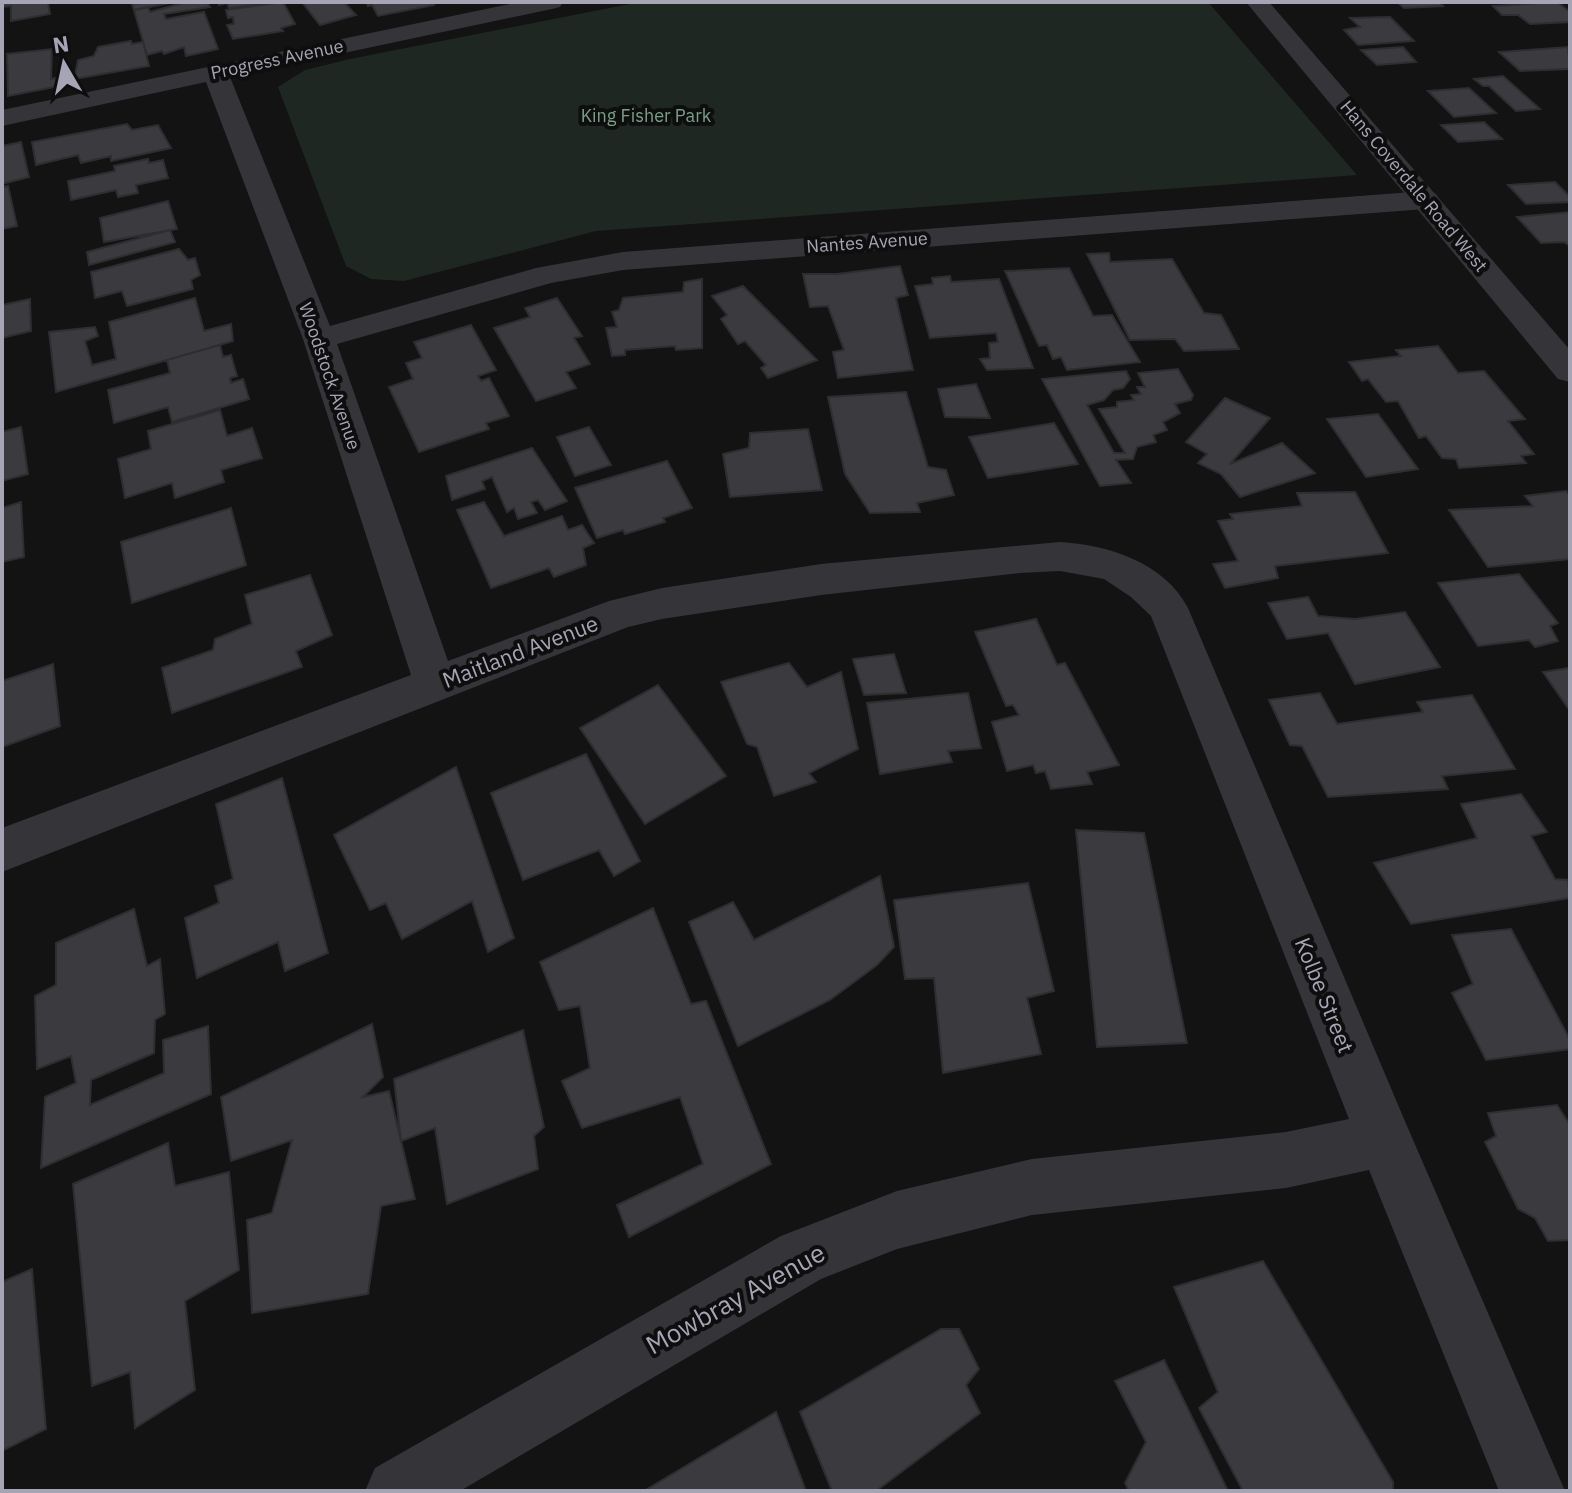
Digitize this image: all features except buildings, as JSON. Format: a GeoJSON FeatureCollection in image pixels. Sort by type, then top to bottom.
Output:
{"type":"FeatureCollection","features":[{"type":"Feature","properties":{"kind":"street","name":"Progress Avenue"},"geometry":{"type":"LineString","coordinates":[[2,118],[552,2]]}},
{"type":"Feature","properties":{"kind":"street","name":"Hans Coverdale Road West"},"geometry":{"type":"LineString","coordinates":[[1257,2],[1570,371]]}},
{"type":"Feature","properties":{"kind":"street","name":"Woodstock Avenue"},"geometry":{"type":"LineString","coordinates":[[215,72],[319,339],[435,684]]}},
{"type":"Feature","properties":{"kind":"street","name":"Nantes Avenue"},"geometry":{"type":"LineString","coordinates":[[319,339],[547,275],[623,261],[1426,200]]}},
{"type":"Feature","properties":{"kind":"street","name":"Maitland Avenue"},"geometry":{"type":"LineString","coordinates":[[2,850],[623,612],[690,596],[881,573],[1064,557]]}},
{"type":"Feature","properties":{"kind":"street","name":"Kolbe Street"},"geometry":{"type":"LineString","coordinates":[[1064,557],[1100,562],[1127,574],[1150,588],[1168,608],[1384,1139],[1532,1491]]}},
{"type":"Feature","properties":{"kind":"street","name":"Mowbray Avenue"},"geometry":{"type":"LineString","coordinates":[[398,1491],[802,1257],[897,1220],[1032,1187],[1173,1169],[1286,1160],[1384,1139]]}},
{"type":"Feature","properties":{"kind":"green space","name":"King Fisher Park"},"geometry":{"type":"Polygon","coordinates":[[[640,2],[1208,2],[1357,175],[596,231],[404,281],[371,279],[346,266],[278,87],[305,70],[350,59],[640,2]]]}}]}
